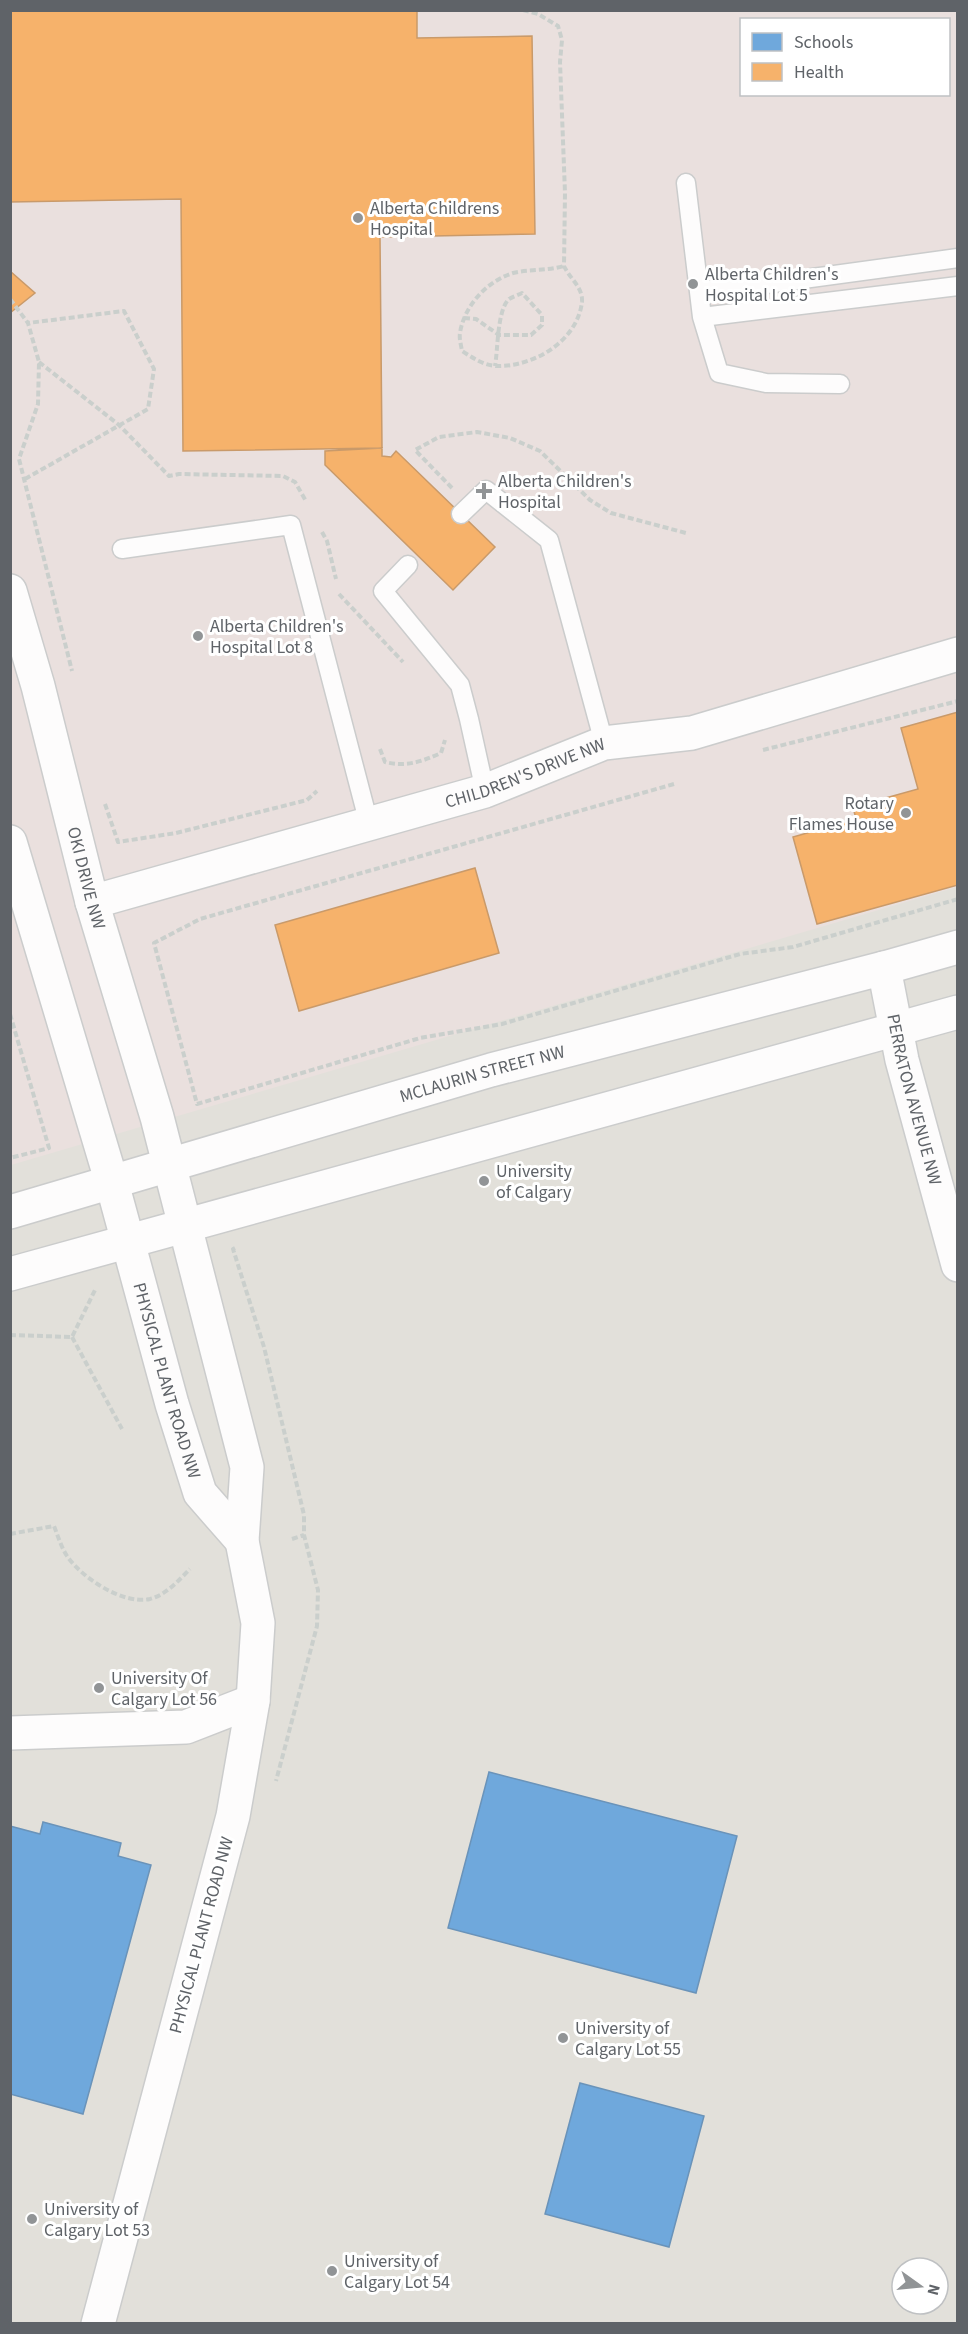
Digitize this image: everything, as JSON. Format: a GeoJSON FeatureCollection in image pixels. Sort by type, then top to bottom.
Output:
{"type":"FeatureCollection","features":[{"type":"Feature","properties":{"kind":"street","name":"OKI DRIVE NW"},"geometry":{"type":"LineString","coordinates":[[10,591],[38,686],[92,902],[157,1117],[184,1226]]}},
{"type":"Feature","properties":{"kind":"street","name":"CHILDREN'S DRIVE NW"},"geometry":{"type":"LineString","coordinates":[[92,902],[485,791],[604,743],[692,733],[957,654]]}},
{"type":"Feature","properties":{"kind":"street"},"geometry":{"type":"LineString","coordinates":[[10,842],[112,1183]]}},
{"type":"Feature","properties":{"kind":"street","name":"MCLAURIN STREET NW"},"geometry":{"type":"LineString","coordinates":[[10,1212],[491,1070],[884,969],[957,947]]}},
{"type":"Feature","properties":{"kind":"street","name":"PERRATON AVENUE NW"},"geometry":{"type":"LineString","coordinates":[[884,969],[902,1060],[957,1265]]}},
{"type":"Feature","properties":{"kind":"street"},"geometry":{"type":"LineString","coordinates":[[10,1274],[957,1012]]}},
{"type":"Feature","properties":{"kind":"street","name":"PHYSICAL PLANT ROAD NW"},"geometry":{"type":"LineString","coordinates":[[112,1183],[172,1404],[200,1493],[242,1541]]}},
{"type":"Feature","properties":{"kind":"street","name":"PHYSICAL PLANT ROAD NW"},"geometry":{"type":"LineString","coordinates":[[98,2324],[233,1816],[253,1701],[258,1623],[242,1541],[247,1467],[184,1226]]}},
{"type":"Feature","properties":{"kind":"street"},"geometry":{"type":"LineString","coordinates":[[10,1733],[186,1727],[253,1701]]}},
{"type":"Feature","properties":{"kind":"lane"},"geometry":{"type":"LineString","coordinates":[[686,183],[702,317],[720,373],[766,383],[840,384]]}},
{"type":"Feature","properties":{"kind":"lane"},"geometry":{"type":"LineString","coordinates":[[699,291],[753,286],[957,258]]}},
{"type":"Feature","properties":{"kind":"lane"},"geometry":{"type":"LineString","coordinates":[[702,317],[957,286]]}},
{"type":"Feature","properties":{"kind":"lane"},"geometry":{"type":"LineString","coordinates":[[465,510],[486,490],[549,540],[604,743]]}},
{"type":"Feature","properties":{"kind":"lane"},"geometry":{"type":"LineString","coordinates":[[122,549],[291,525],[369,824]]}},
{"type":"Feature","properties":{"kind":"lane"},"geometry":{"type":"LineString","coordinates":[[408,565],[382,591],[460,685],[470,719],[485,791]]}},
{"type":"Feature","properties":{"kind":"path"},"geometry":{"type":"LineString","coordinates":[[523,10],[538,14],[558,26],[562,40],[560,62],[565,193],[564,266],[569,277],[579,287],[582,301],[575,324],[560,343],[540,356],[515,364],[495,366],[480,362],[462,351],[459,335],[464,318],[472,303],[483,291],[512,274],[550,270],[564,266]]}},
{"type":"Feature","properties":{"kind":"path"},"geometry":{"type":"LineString","coordinates":[[464,318],[476,320],[499,335],[531,335],[542,325],[542,315],[522,293],[508,300],[502,310],[499,335],[495,366]]}},
{"type":"Feature","properties":{"kind":"path"},"geometry":{"type":"LineString","coordinates":[[10,299],[28,323],[39,362],[38,404],[19,459],[73,674]]}},
{"type":"Feature","properties":{"kind":"path"},"geometry":{"type":"LineString","coordinates":[[25,479],[148,409],[154,369],[124,311],[28,323]]}},
{"type":"Feature","properties":{"kind":"path"},"geometry":{"type":"LineString","coordinates":[[39,362],[119,425],[169,476],[179,474],[283,476],[295,482],[311,511]]}},
{"type":"Feature","properties":{"kind":"path"},"geometry":{"type":"LineString","coordinates":[[465,510],[416,450],[439,437],[477,432],[510,438],[540,451],[590,500],[611,513],[686,533]]}},
{"type":"Feature","properties":{"kind":"path"},"geometry":{"type":"LineString","coordinates":[[322,531],[327,541],[342,605]]}},
{"type":"Feature","properties":{"kind":"path"},"geometry":{"type":"LineString","coordinates":[[339,594],[407,666]]}},
{"type":"Feature","properties":{"kind":"path"},"geometry":{"type":"LineString","coordinates":[[762,751],[957,702]]}},
{"type":"Feature","properties":{"kind":"path"},"geometry":{"type":"LineString","coordinates":[[378,741],[385,762],[399,765],[411,764],[441,753],[445,741],[443,731]]}},
{"type":"Feature","properties":{"kind":"path"},"geometry":{"type":"LineString","coordinates":[[674,783],[200,919],[154,943],[197,1104],[420,1038],[502,1024],[740,954],[793,947],[957,899]]}},
{"type":"Feature","properties":{"kind":"path"},"geometry":{"type":"LineString","coordinates":[[104,801],[118,842],[176,832],[308,800],[317,791]]}},
{"type":"Feature","properties":{"kind":"path"},"geometry":{"type":"LineString","coordinates":[[10,1014],[49,1148],[10,1158]]}},
{"type":"Feature","properties":{"kind":"path"},"geometry":{"type":"LineString","coordinates":[[72,1337],[95,1290]]}},
{"type":"Feature","properties":{"kind":"path"},"geometry":{"type":"LineString","coordinates":[[10,1335],[72,1337]]}},
{"type":"Feature","properties":{"kind":"path"},"geometry":{"type":"LineString","coordinates":[[72,1337],[122,1429]]}},
{"type":"Feature","properties":{"kind":"path"},"geometry":{"type":"LineString","coordinates":[[10,1534],[54,1526],[67,1556],[88,1578],[110,1591],[134,1600],[151,1599],[168,1590],[190,1569]]}},
{"type":"Feature","properties":{"kind":"path"},"geometry":{"type":"LineString","coordinates":[[292,1539],[304,1535]]}},
{"type":"Feature","properties":{"kind":"shaded area","name":"University of Calgary"},"geometry":{"type":"Polygon","coordinates":[[[11,11],[957,11],[957,2323],[11,2323],[11,11]]]}},
{"type":"Feature","properties":{"kind":"shaded area","name":"Alberta Children's Hospital"},"geometry":{"type":"Polygon","coordinates":[[[11,11],[957,11],[957,887],[11,1165],[11,11]]]}},
{"type":"Feature","properties":{"kind":"building: Schools"},"geometry":{"type":"Polygon","coordinates":[[[489,1772],[737,1836],[696,1993],[448,1928],[489,1772]]]}},
{"type":"Feature","properties":{"kind":"building: Schools"},"geometry":{"type":"Polygon","coordinates":[[[43,1822],[121,1843],[118,1856],[151,1865],[83,2114],[10,2094],[10,1826],[40,1834],[43,1822]]]}},
{"type":"Feature","properties":{"kind":"building: Schools"},"geometry":{"type":"Polygon","coordinates":[[[580,2083],[704,2116],[669,2247],[545,2214],[580,2083]]]}},
{"type":"Feature","properties":{"kind":"building: Health","name":"Alberta Childrens Hospital"},"geometry":{"type":"Polygon","coordinates":[[[10,10],[417,10],[417,38],[532,36],[535,234],[380,237],[382,448],[183,451],[181,199],[10,202],[10,10]]]}},
{"type":"Feature","properties":{"kind":"building: Health"},"geometry":{"type":"Polygon","coordinates":[[[10,271],[35,293],[10,313],[10,271]]]}},
{"type":"Feature","properties":{"kind":"building: Health"},"geometry":{"type":"Polygon","coordinates":[[[382,448],[382,456],[391,457],[396,451],[495,547],[453,590],[325,465],[325,451],[382,448]]]}},
{"type":"Feature","properties":{"kind":"building: Health","name":"Rotary Flames House"},"geometry":{"type":"Polygon","coordinates":[[[958,712],[958,885],[817,924],[793,837],[856,819],[853,807],[918,789],[901,728],[958,712]]]}},
{"type":"Feature","properties":{"kind":"building: Health"},"geometry":{"type":"Polygon","coordinates":[[[475,868],[499,953],[299,1011],[275,925],[475,868]]]}},
{"type":"Feature","properties":{"kind":"place","name":"Alberta Childrens Hospital"},"geometry":{"type":"Point","coordinates":[358,218]}},
{"type":"Feature","properties":{"kind":"place","name":"Alberta Children's Hospital Lot 5"},"geometry":{"type":"Point","coordinates":[693,284]}},
{"type":"Feature","properties":{"kind":"place","name":"Alberta Children's Hospital"},"geometry":{"type":"Point","coordinates":[484,491]}},
{"type":"Feature","properties":{"kind":"place","name":"Alberta Children's Hospital Lot 8"},"geometry":{"type":"Point","coordinates":[198,636]}},
{"type":"Feature","properties":{"kind":"place","name":"Rotary Flames House"},"geometry":{"type":"Point","coordinates":[906,813]}},
{"type":"Feature","properties":{"kind":"place","name":"University of Calgary"},"geometry":{"type":"Point","coordinates":[484,1181]}},
{"type":"Feature","properties":{"kind":"place","name":"University Of Calgary Lot 56"},"geometry":{"type":"Point","coordinates":[99,1688]}},
{"type":"Feature","properties":{"kind":"place","name":"University of Calgary Lot 55"},"geometry":{"type":"Point","coordinates":[563,2038]}},
{"type":"Feature","properties":{"kind":"place","name":"University of Calgary Lot 53"},"geometry":{"type":"Point","coordinates":[32,2219]}},
{"type":"Feature","properties":{"kind":"place","name":"University of Calgary Lot 54"},"geometry":{"type":"Point","coordinates":[332,2271]}}]}
